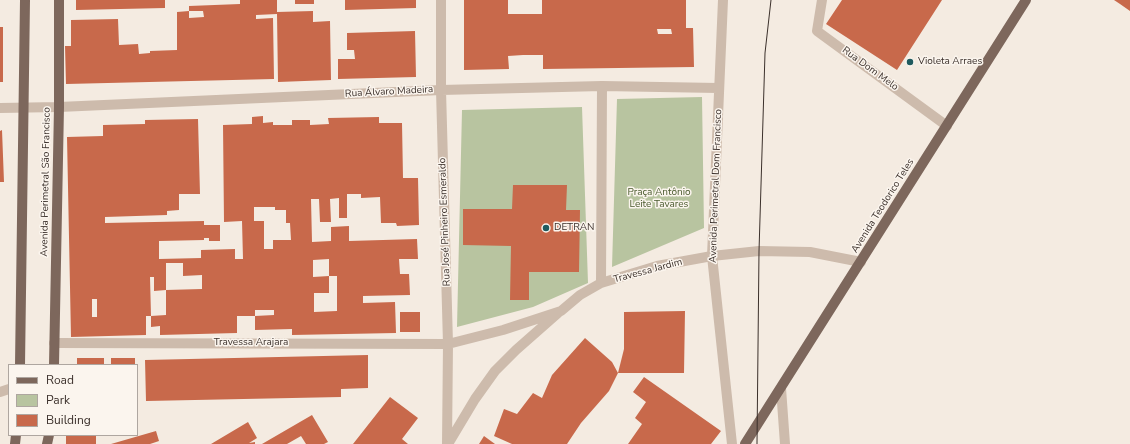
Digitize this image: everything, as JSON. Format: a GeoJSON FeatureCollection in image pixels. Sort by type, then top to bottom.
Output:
{"type":"FeatureCollection","features":[{"type":"Feature","properties":{"kind":"main road"},"geometry":{"type":"LineString","coordinates":[[20,364],[25,0]]}},
{"type":"Feature","properties":{"kind":"main road","name":"Avenida Perimetral São Francisco"},"geometry":{"type":"LineString","coordinates":[[54,364],[59,107],[59,0]]}},
{"type":"Feature","properties":{"kind":"main road","name":"Avenida Teodorico Teles"},"geometry":{"type":"LineString","coordinates":[[745,444],[1026,0]]}},
{"type":"Feature","properties":{"kind":"street","name":"Rua José Pinheiro Esmeraldo"},"geometry":{"type":"LineString","coordinates":[[441,0],[441,90],[448,344],[447,444]]}},
{"type":"Feature","properties":{"kind":"street","name":"Avenida Perimetral Dom Francisco"},"geometry":{"type":"LineString","coordinates":[[723,0],[718,88],[712,256],[732,444]]}},
{"type":"Feature","properties":{"kind":"street","name":"Rua Dom Melo"},"geometry":{"type":"LineString","coordinates":[[822,0],[817,31],[947,126]]}},
{"type":"Feature","properties":{"kind":"street","name":"Rua Álvaro Madeira"},"geometry":{"type":"LineString","coordinates":[[0,108],[59,107],[441,90],[602,86],[718,88]]}},
{"type":"Feature","properties":{"kind":"street"},"geometry":{"type":"LineString","coordinates":[[601,284],[602,86]]}},
{"type":"Feature","properties":{"kind":"street","name":"Travessa Jardim"},"geometry":{"type":"LineString","coordinates":[[447,444],[475,399],[495,371],[516,350],[580,295],[601,284],[657,266],[712,256],[759,251],[810,252],[861,262]]}},
{"type":"Feature","properties":{"kind":"street","name":"Travessa Jardim"},"geometry":{"type":"LineString","coordinates":[[448,344],[503,330],[561,311]]}},
{"type":"Feature","properties":{"kind":"street","name":"Travessa Arajara"},"geometry":{"type":"LineString","coordinates":[[54,343],[448,344]]}},
{"type":"Feature","properties":{"kind":"street"},"geometry":{"type":"LineString","coordinates":[[780,388],[785,444]]}},
{"type":"Feature","properties":{"kind":"green space","name":"Praça Antônio Leite Tavares"},"geometry":{"type":"Polygon","coordinates":[[[702,97],[704,228],[612,267],[617,99],[702,97]]]}},
{"type":"Feature","properties":{"kind":"green space"},"geometry":{"type":"Polygon","coordinates":[[[582,107],[588,283],[533,307],[457,327],[462,110],[582,107]]]}},
{"type":"Feature","properties":{"kind":"building"},"geometry":{"type":"Polygon","coordinates":[[[76,0],[165,0],[165,8],[76,10],[76,0]]]}},
{"type":"Feature","properties":{"kind":"building"},"geometry":{"type":"Polygon","coordinates":[[[240,0],[277,0],[277,12],[313,11],[313,22],[330,21],[331,80],[278,82],[277,14],[256,15],[256,19],[273,18],[274,79],[66,84],[65,46],[71,46],[71,20],[118,19],[119,45],[138,44],[139,54],[150,53],[150,51],[177,50],[177,12],[189,11],[189,6],[240,4],[240,0]],[[189,11],[189,18],[204,17],[203,11],[189,11]]]}},
{"type":"Feature","properties":{"kind":"building"},"geometry":{"type":"Polygon","coordinates":[[[295,0],[314,0],[314,4],[295,4],[295,0]]]}},
{"type":"Feature","properties":{"kind":"building"},"geometry":{"type":"Polygon","coordinates":[[[345,0],[416,0],[416,8],[345,10],[345,0]]]}},
{"type":"Feature","properties":{"kind":"building"},"geometry":{"type":"Polygon","coordinates":[[[464,0],[508,0],[508,14],[542,14],[542,0],[686,0],[686,28],[693,28],[694,67],[543,69],[543,55],[523,55],[508,56],[509,69],[464,70],[464,0]],[[657,29],[658,34],[672,34],[671,29],[657,29]]]}},
{"type":"Feature","properties":{"kind":"building"},"geometry":{"type":"Polygon","coordinates":[[[842,0],[942,0],[897,70],[826,24],[842,0]]]}},
{"type":"Feature","properties":{"kind":"building"},"geometry":{"type":"Polygon","coordinates":[[[1114,0],[1130,0],[1130,11],[1120,4],[1114,0]]]}},
{"type":"Feature","properties":{"kind":"building"},"geometry":{"type":"Polygon","coordinates":[[[0,27],[3,27],[3,82],[0,82],[0,27]]]}},
{"type":"Feature","properties":{"kind":"building"},"geometry":{"type":"Polygon","coordinates":[[[415,31],[416,77],[338,79],[338,59],[355,59],[354,50],[347,50],[347,33],[415,31]]]}},
{"type":"Feature","properties":{"kind":"building"},"geometry":{"type":"Polygon","coordinates":[[[263,116],[263,123],[273,122],[273,125],[292,125],[292,120],[310,120],[310,125],[329,124],[328,118],[379,117],[379,123],[402,123],[403,178],[418,178],[419,225],[397,226],[396,223],[381,223],[380,197],[361,198],[361,194],[347,194],[347,218],[339,218],[339,198],[330,199],[331,222],[320,222],[319,199],[311,199],[312,242],[331,241],[331,227],[349,226],[349,241],[417,239],[418,259],[399,259],[400,274],[409,274],[410,295],[363,296],[363,303],[395,302],[396,333],[292,335],[292,329],[255,330],[255,316],[237,316],[237,333],[160,335],[160,326],[151,327],[151,316],[146,316],[146,335],[71,337],[67,137],[103,136],[103,125],[145,124],[145,120],[198,119],[200,194],[179,194],[179,210],[167,211],[167,215],[105,217],[105,223],[204,221],[204,225],[220,225],[220,241],[209,241],[209,238],[204,238],[204,240],[159,241],[159,259],[201,258],[201,250],[235,249],[235,259],[243,259],[242,221],[224,222],[223,125],[252,124],[252,117],[263,116]],[[254,207],[254,221],[264,221],[264,249],[273,249],[273,240],[291,240],[290,223],[286,223],[286,210],[275,210],[275,207],[254,207]],[[329,259],[313,260],[313,277],[329,276],[329,259]],[[166,263],[166,290],[202,289],[202,275],[183,276],[183,263],[166,263]],[[329,276],[329,293],[314,293],[314,312],[337,311],[337,276],[329,276]],[[150,277],[151,316],[166,315],[166,290],[154,291],[154,277],[150,277]],[[92,299],[92,317],[97,317],[97,299],[92,299]],[[255,310],[255,316],[274,315],[274,310],[255,310]]]}},
{"type":"Feature","properties":{"kind":"building"},"geometry":{"type":"Polygon","coordinates":[[[2,130],[4,182],[0,182],[0,131],[2,130]]]}},
{"type":"Feature","properties":{"kind":"building","name":"DETRAN"},"geometry":{"type":"Polygon","coordinates":[[[513,185],[567,185],[566,210],[580,210],[579,272],[529,272],[529,300],[510,300],[511,246],[463,245],[463,209],[512,209],[513,185]]]}},
{"type":"Feature","properties":{"kind":"building"},"geometry":{"type":"Polygon","coordinates":[[[685,311],[684,373],[618,373],[624,349],[624,312],[685,311]]]}},
{"type":"Feature","properties":{"kind":"building"},"geometry":{"type":"Polygon","coordinates":[[[400,312],[420,312],[420,332],[400,332],[400,312]]]}},
{"type":"Feature","properties":{"kind":"building"},"geometry":{"type":"Polygon","coordinates":[[[585,338],[612,362],[618,373],[609,391],[581,423],[567,444],[512,444],[494,436],[504,409],[517,414],[533,393],[542,398],[552,375],[585,338]]]}},
{"type":"Feature","properties":{"kind":"building"},"geometry":{"type":"Polygon","coordinates":[[[368,355],[368,388],[341,389],[341,397],[146,401],[145,360],[368,355]]]}},
{"type":"Feature","properties":{"kind":"building"},"geometry":{"type":"Polygon","coordinates":[[[77,358],[104,358],[104,364],[77,364],[77,358]]]}},
{"type":"Feature","properties":{"kind":"building"},"geometry":{"type":"Polygon","coordinates":[[[111,358],[135,358],[135,364],[111,364],[111,358]]]}},
{"type":"Feature","properties":{"kind":"building"},"geometry":{"type":"Polygon","coordinates":[[[644,377],[721,431],[711,444],[628,444],[642,424],[635,418],[646,402],[633,392],[644,377]]]}},
{"type":"Feature","properties":{"kind":"building"},"geometry":{"type":"Polygon","coordinates":[[[390,397],[418,418],[402,439],[408,444],[353,444],[390,397]]]}},
{"type":"Feature","properties":{"kind":"building"},"geometry":{"type":"Polygon","coordinates":[[[312,415],[328,442],[324,444],[306,444],[301,436],[287,444],[262,444],[312,415]]]}},
{"type":"Feature","properties":{"kind":"building"},"geometry":{"type":"Polygon","coordinates":[[[248,422],[257,438],[249,443],[255,442],[255,444],[211,444],[248,422]]]}},
{"type":"Feature","properties":{"kind":"building"},"geometry":{"type":"Polygon","coordinates":[[[156,431],[159,441],[150,444],[111,444],[156,431]]]}},
{"type":"Feature","properties":{"kind":"building"},"geometry":{"type":"Polygon","coordinates":[[[66,436],[96,436],[96,444],[66,444],[66,436]]]}},
{"type":"Feature","properties":{"kind":"building"},"geometry":{"type":"Polygon","coordinates":[[[484,436],[495,444],[479,444],[484,436]]]}},
{"type":"Feature","properties":{"kind":"tram line"},"geometry":{"type":"LineString","coordinates":[[757,444],[759,251],[765,53],[771,0]]}},
{"type":"Feature","properties":{"kind":"place","name":"Violeta Arraes"},"geometry":{"type":"Point","coordinates":[910,62]}},
{"type":"Feature","properties":{"kind":"place","name":"DETRAN"},"geometry":{"type":"Point","coordinates":[546,228]}}]}
